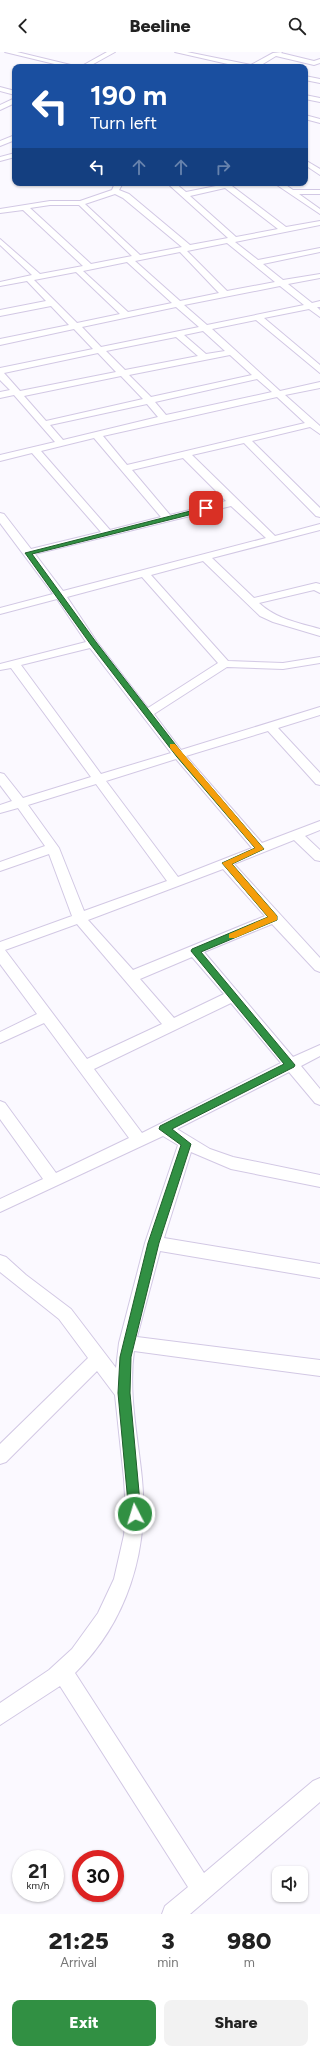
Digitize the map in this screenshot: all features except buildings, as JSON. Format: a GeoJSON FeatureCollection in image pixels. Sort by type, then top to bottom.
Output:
{"type":"FeatureCollection","features":[{"type":"Feature","properties":{"kind":"street"},"geometry":{"type":"LineString","coordinates":[[0,55],[8,52],[27,54],[65,64]]}},
{"type":"Feature","properties":{"kind":"street"},"geometry":{"type":"LineString","coordinates":[[94,52],[106,55]]}},
{"type":"Feature","properties":{"kind":"street"},"geometry":{"type":"LineString","coordinates":[[89,64],[112,52]]}},
{"type":"Feature","properties":{"kind":"street"},"geometry":{"type":"LineString","coordinates":[[178,52],[236,64]]}},
{"type":"Feature","properties":{"kind":"street"},"geometry":{"type":"LineString","coordinates":[[257,64],[277,53],[314,63],[320,61]]}},
{"type":"Feature","properties":{"kind":"street"},"geometry":{"type":"LineString","coordinates":[[215,60],[222,56]]}},
{"type":"Feature","properties":{"kind":"street"},"geometry":{"type":"LineString","coordinates":[[308,79],[320,81]]}},
{"type":"Feature","properties":{"kind":"street"},"geometry":{"type":"LineString","coordinates":[[0,89],[12,92]]}},
{"type":"Feature","properties":{"kind":"street"},"geometry":{"type":"LineString","coordinates":[[308,98],[320,100]]}},
{"type":"Feature","properties":{"kind":"street"},"geometry":{"type":"LineString","coordinates":[[0,109],[12,102]]}},
{"type":"Feature","properties":{"kind":"street"},"geometry":{"type":"LineString","coordinates":[[0,109],[8,111]]}},
{"type":"Feature","properties":{"kind":"street"},"geometry":{"type":"LineString","coordinates":[[308,118],[320,121]]}},
{"type":"Feature","properties":{"kind":"street"},"geometry":{"type":"LineString","coordinates":[[0,144],[12,138]]}},
{"type":"Feature","properties":{"kind":"street"},"geometry":{"type":"LineString","coordinates":[[0,150],[12,153]]}},
{"type":"Feature","properties":{"kind":"street"},"geometry":{"type":"LineString","coordinates":[[0,159],[12,155]]}},
{"type":"Feature","properties":{"kind":"street"},"geometry":{"type":"LineString","coordinates":[[317,166],[320,173]]}},
{"type":"Feature","properties":{"kind":"street"},"geometry":{"type":"LineString","coordinates":[[115,191],[118,186]]}},
{"type":"Feature","properties":{"kind":"street"},"geometry":{"type":"LineString","coordinates":[[174,186],[256,263],[320,314]]}},
{"type":"Feature","properties":{"kind":"street"},"geometry":{"type":"LineString","coordinates":[[184,195],[221,186]]}},
{"type":"Feature","properties":{"kind":"street"},"geometry":{"type":"LineString","coordinates":[[226,186],[283,230]]}},
{"type":"Feature","properties":{"kind":"street"},"geometry":{"type":"LineString","coordinates":[[283,186],[320,212]]}},
{"type":"Feature","properties":{"kind":"street"},"geometry":{"type":"LineString","coordinates":[[0,211],[50,204],[81,203],[115,191],[126,196],[184,248],[225,294]]}},
{"type":"Feature","properties":{"kind":"street"},"geometry":{"type":"LineString","coordinates":[[292,192],[320,192]]}},
{"type":"Feature","properties":{"kind":"street"},"geometry":{"type":"LineString","coordinates":[[81,203],[84,208],[178,303],[320,431]]}},
{"type":"Feature","properties":{"kind":"street"},"geometry":{"type":"LineString","coordinates":[[26,208],[39,222],[88,266]]}},
{"type":"Feature","properties":{"kind":"street"},"geometry":{"type":"LineString","coordinates":[[0,284],[77,268],[316,224],[320,230]]}},
{"type":"Feature","properties":{"kind":"street"},"geometry":{"type":"LineString","coordinates":[[0,241],[32,277],[51,304],[149,400],[164,418]]}},
{"type":"Feature","properties":{"kind":"street"},"geometry":{"type":"LineString","coordinates":[[256,263],[320,250]]}},
{"type":"Feature","properties":{"kind":"street"},"geometry":{"type":"LineString","coordinates":[[77,268],[126,315]]}},
{"type":"Feature","properties":{"kind":"street"},"geometry":{"type":"LineString","coordinates":[[0,342],[178,303],[320,276]]}},
{"type":"Feature","properties":{"kind":"street"},"geometry":{"type":"LineString","coordinates":[[0,313],[51,304]]}},
{"type":"Feature","properties":{"kind":"street"},"geometry":{"type":"LineString","coordinates":[[0,371],[204,327],[320,304]]}},
{"type":"Feature","properties":{"kind":"street"},"geometry":{"type":"LineString","coordinates":[[258,317],[320,370]]}},
{"type":"Feature","properties":{"kind":"street"},"geometry":{"type":"LineString","coordinates":[[177,333],[204,357]]}},
{"type":"Feature","properties":{"kind":"street"},"geometry":{"type":"LineString","coordinates":[[0,395],[123,375],[231,352]]}},
{"type":"Feature","properties":{"kind":"street"},"geometry":{"type":"LineString","coordinates":[[0,374],[61,443]]}},
{"type":"Feature","properties":{"kind":"street"},"geometry":{"type":"LineString","coordinates":[[44,424],[258,376]]}},
{"type":"Feature","properties":{"kind":"street"},"geometry":{"type":"LineString","coordinates":[[0,458],[164,418],[320,384]]}},
{"type":"Feature","properties":{"kind":"street"},"geometry":{"type":"LineString","coordinates":[[127,468],[312,424]]}},
{"type":"Feature","properties":{"kind":"street"},"geometry":{"type":"LineString","coordinates":[[96,434],[127,468],[167,518]]}},
{"type":"Feature","properties":{"kind":"street"},"geometry":{"type":"LineString","coordinates":[[246,440],[320,514]]}},
{"type":"Feature","properties":{"kind":"street"},"geometry":{"type":"LineString","coordinates":[[34,449],[107,533]]}},
{"type":"Feature","properties":{"kind":"street"},"geometry":{"type":"LineString","coordinates":[[185,454],[273,539]]}},
{"type":"Feature","properties":{"kind":"street"},"geometry":{"type":"LineString","coordinates":[[28,553],[233,502]]}},
{"type":"Feature","properties":{"kind":"street"},"geometry":{"type":"LineString","coordinates":[[0,516],[60,595],[94,644],[179,755],[260,849]]}},
{"type":"Feature","properties":{"kind":"street"},"geometry":{"type":"LineString","coordinates":[[0,611],[320,527]]}},
{"type":"Feature","properties":{"kind":"street"},"geometry":{"type":"LineString","coordinates":[[205,557],[270,617],[320,633]]}},
{"type":"Feature","properties":{"kind":"street"},"geometry":{"type":"LineString","coordinates":[[144,573],[225,664]]}},
{"type":"Feature","properties":{"kind":"street"},"geometry":{"type":"LineString","coordinates":[[252,602],[319,587]]}},
{"type":"Feature","properties":{"kind":"street"},"geometry":{"type":"LineString","coordinates":[[0,667],[94,644]]}},
{"type":"Feature","properties":{"kind":"street"},"geometry":{"type":"LineString","coordinates":[[148,713],[225,664],[283,666],[320,660]]}},
{"type":"Feature","properties":{"kind":"street"},"geometry":{"type":"LineString","coordinates":[[14,664],[175,883]]}},
{"type":"Feature","properties":{"kind":"street"},"geometry":{"type":"LineString","coordinates":[[0,809],[320,711]]}},
{"type":"Feature","properties":{"kind":"street"},"geometry":{"type":"LineString","coordinates":[[270,726],[320,781]]}},
{"type":"Feature","properties":{"kind":"street"},"geometry":{"type":"LineString","coordinates":[[0,778],[40,828],[53,848],[80,919],[171,1024]]}},
{"type":"Feature","properties":{"kind":"street"},"geometry":{"type":"LineString","coordinates":[[0,948],[175,883],[320,825]]}},
{"type":"Feature","properties":{"kind":"street"},"geometry":{"type":"LineString","coordinates":[[296,835],[320,857]]}},
{"type":"Feature","properties":{"kind":"street"},"geometry":{"type":"LineString","coordinates":[[0,867],[53,848]]}},
{"type":"Feature","properties":{"kind":"street"},"geometry":{"type":"LineString","coordinates":[[226,863],[274,918],[320,967]]}},
{"type":"Feature","properties":{"kind":"street"},"geometry":{"type":"LineString","coordinates":[[130,977],[274,918]]}},
{"type":"Feature","properties":{"kind":"street"},"geometry":{"type":"LineString","coordinates":[[195,951],[320,1099]]}},
{"type":"Feature","properties":{"kind":"street"},"geometry":{"type":"LineString","coordinates":[[0,954],[139,1140]]}},
{"type":"Feature","properties":{"kind":"street"},"geometry":{"type":"LineString","coordinates":[[84,1067],[171,1024],[233,996]]}},
{"type":"Feature","properties":{"kind":"street"},"geometry":{"type":"LineString","coordinates":[[0,1038],[47,1016]]}},
{"type":"Feature","properties":{"kind":"street"},"geometry":{"type":"LineString","coordinates":[[0,1206],[164,1129],[320,1050]]}},
{"type":"Feature","properties":{"kind":"street"},"geometry":{"type":"LineString","coordinates":[[0,1107],[53,1181]]}},
{"type":"Feature","properties":{"kind":"street"},"geometry":{"type":"LineString","coordinates":[[164,1129],[186,1144],[231,1164],[320,1182]]}},
{"type":"Feature","properties":{"kind":"street"},"geometry":{"type":"LineString","coordinates":[[0,1715],[62,1671],[84,1650],[105,1621],[121,1585],[132,1550],[135,1514],[124,1393],[124,1374],[128,1343],[153,1243],[186,1144]]}},
{"type":"Feature","properties":{"kind":"street"},"geometry":{"type":"LineString","coordinates":[[153,1243],[320,1271]]}},
{"type":"Feature","properties":{"kind":"street"},"geometry":{"type":"LineString","coordinates":[[0,1262],[20,1280],[65,1314],[124,1393]]}},
{"type":"Feature","properties":{"kind":"street"},"geometry":{"type":"LineString","coordinates":[[128,1343],[320,1368]]}},
{"type":"Feature","properties":{"kind":"street"},"geometry":{"type":"LineString","coordinates":[[0,1456],[98,1359]]}},
{"type":"Feature","properties":{"kind":"street"},"geometry":{"type":"LineString","coordinates":[[62,1671],[202,1889]]}},
{"type":"Feature","properties":{"kind":"street"},"geometry":{"type":"LineString","coordinates":[[173,1914],[320,1788]]}},
{"type":"Feature","properties":{"kind":"slow traffic"},"geometry":{"type":"LineString","coordinates":[[173,746],[179,755],[260,849],[226,863],[274,918],[232,936]]}},
{"type":"Feature","properties":{"kind":"route"},"geometry":{"type":"LineString","coordinates":[[135,1514],[124,1393],[125,1357],[153,1243],[186,1144],[164,1129],[290,1065],[195,951],[274,918],[226,863],[260,849],[179,755],[94,644],[60,595],[28,553],[206,508]]}}]}
